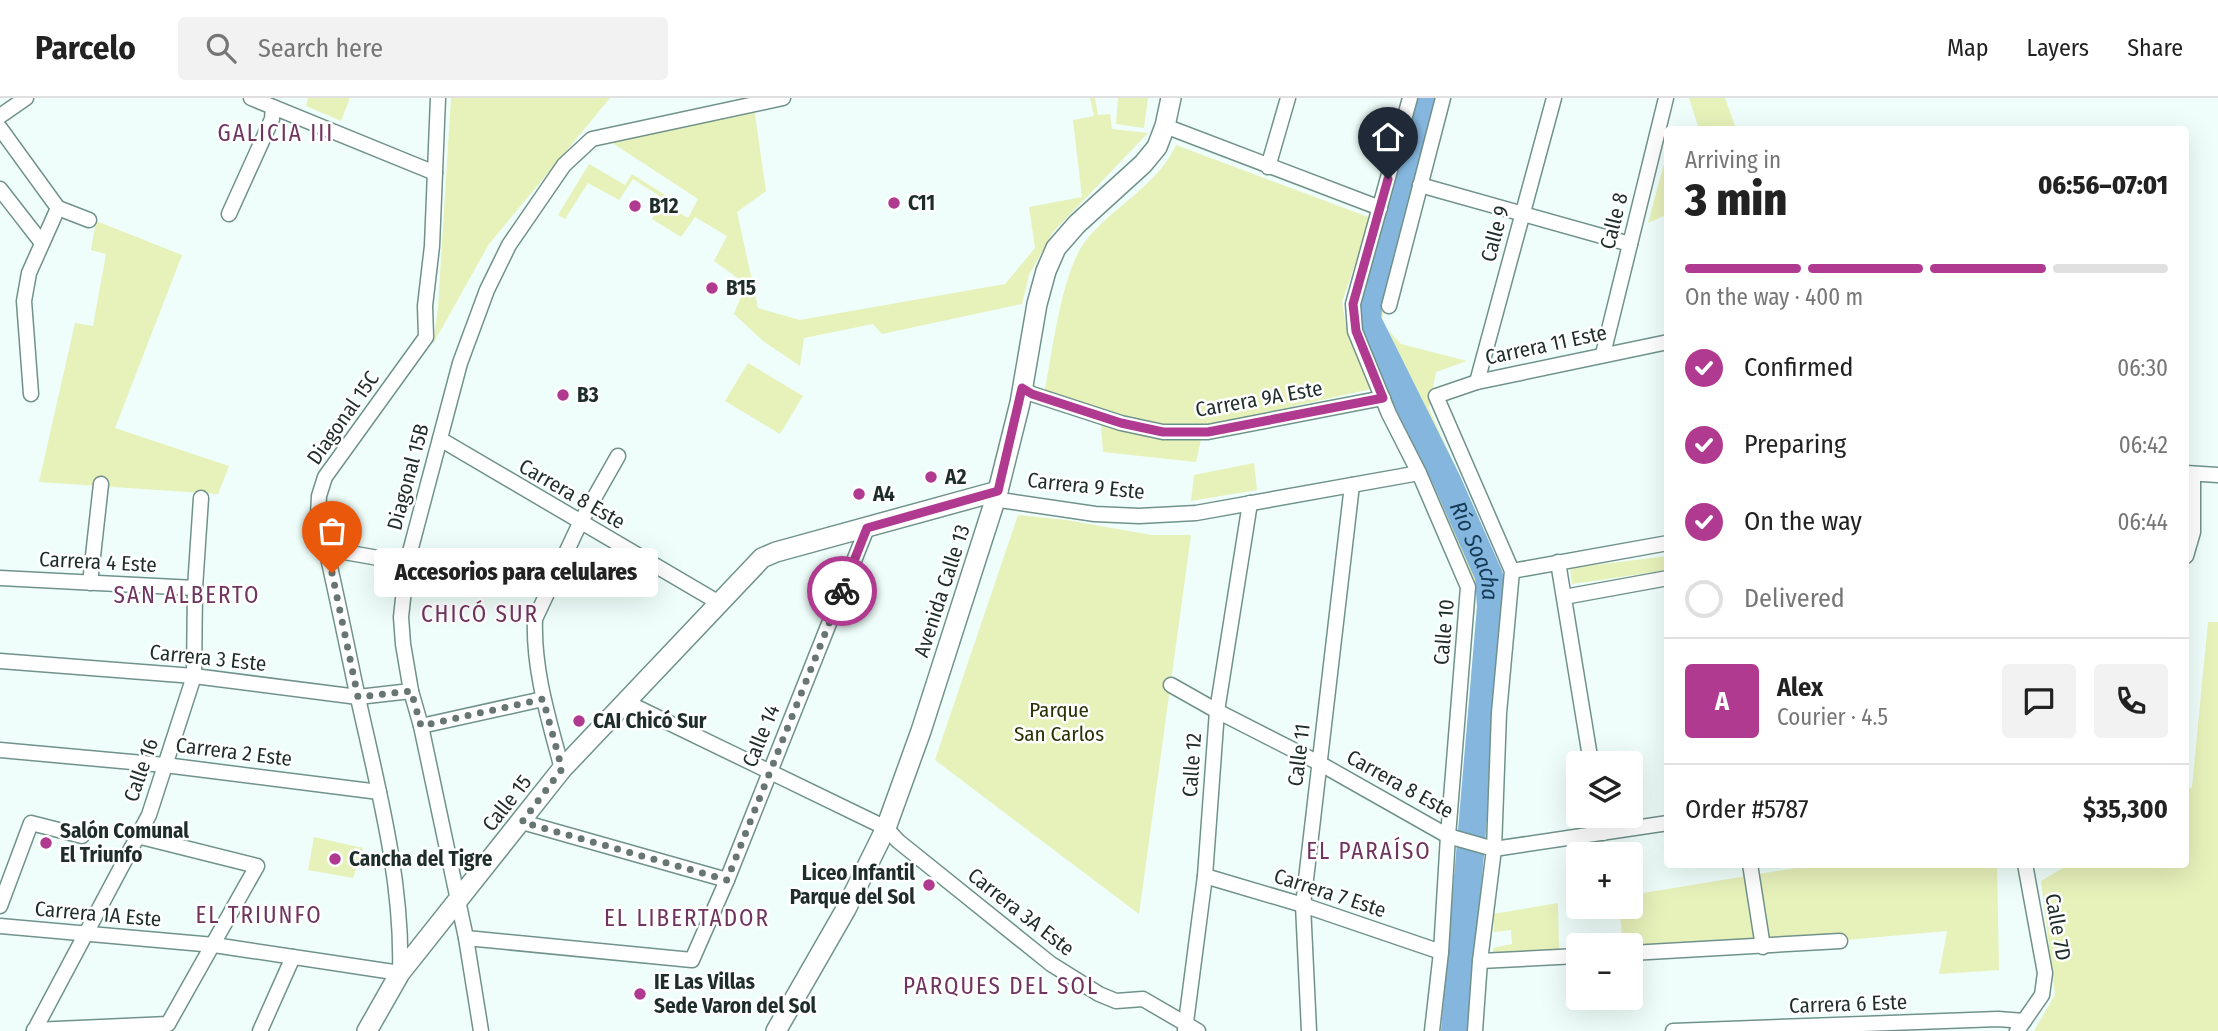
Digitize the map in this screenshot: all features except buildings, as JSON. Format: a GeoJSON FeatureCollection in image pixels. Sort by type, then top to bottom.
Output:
{"type":"FeatureCollection","features":[{"type":"Feature","properties":{"kind":"main road","name":"Avenida Calle 13"},"geometry":{"type":"LineString","coordinates":[[776,1031],[846,909],[886,828],[921,731],[998,491],[1046,271],[1056,248],[1077,224],[1143,164],[1157,147],[1171,98]]}},
{"type":"Feature","properties":{"kind":"main road","name":"Carrera 9 Este"},"geometry":{"type":"LineString","coordinates":[[762,558],[998,491]]}},
{"type":"Feature","properties":{"kind":"main road","name":"Calle 15"},"geometry":{"type":"LineString","coordinates":[[368,1031],[400,973],[562,769],[762,558]]}},
{"type":"Feature","properties":{"kind":"street"},"geometry":{"type":"LineString","coordinates":[[0,116],[26,98]]}},
{"type":"Feature","properties":{"kind":"street"},"geometry":{"type":"LineString","coordinates":[[251,98],[435,173]]}},
{"type":"Feature","properties":{"kind":"street","name":"Diagonal 15C"},"geometry":{"type":"LineString","coordinates":[[400,973],[401,946],[397,901],[380,792],[318,515],[319,496],[325,477],[426,337],[425,306],[432,246],[438,98]]}},
{"type":"Feature","properties":{"kind":"street","name":"Diagonal 15B"},"geometry":{"type":"LineString","coordinates":[[481,1031],[466,938],[421,726],[411,691],[401,617],[407,563],[460,363],[487,290],[509,245],[564,165],[592,139],[783,98]]}},
{"type":"Feature","properties":{"kind":"street"},"geometry":{"type":"LineString","coordinates":[[1268,167],[1288,98]]}},
{"type":"Feature","properties":{"kind":"street","name":"Calle 10"},"geometry":{"type":"LineString","coordinates":[[1410,98],[1353,304],[1356,331],[1389,414],[1419,473],[1468,587],[1441,951],[1432,1031]]}},
{"type":"Feature","properties":{"kind":"street"},"geometry":{"type":"LineString","coordinates":[[1389,306],[1443,98]]}},
{"type":"Feature","properties":{"kind":"street","name":"Calle 9"},"geometry":{"type":"LineString","coordinates":[[1477,382],[1554,98]]}},
{"type":"Feature","properties":{"kind":"street","name":"Calle 8"},"geometry":{"type":"LineString","coordinates":[[1603,354],[1667,98]]}},
{"type":"Feature","properties":{"kind":"street"},"geometry":{"type":"LineString","coordinates":[[229,214],[272,119],[273,107]]}},
{"type":"Feature","properties":{"kind":"street"},"geometry":{"type":"LineString","coordinates":[[1165,126],[1380,208]]}},
{"type":"Feature","properties":{"kind":"street"},"geometry":{"type":"LineString","coordinates":[[0,128],[58,208],[89,219]]}},
{"type":"Feature","properties":{"kind":"street"},"geometry":{"type":"LineString","coordinates":[[1420,186],[1630,244]]}},
{"type":"Feature","properties":{"kind":"street"},"geometry":{"type":"LineString","coordinates":[[0,189],[42,243]]}},
{"type":"Feature","properties":{"kind":"street"},"geometry":{"type":"LineString","coordinates":[[31,394],[24,300],[29,273],[58,208]]}},
{"type":"Feature","properties":{"kind":"street","name":"Carrera 11 Este"},"geometry":{"type":"LineString","coordinates":[[1512,571],[1436,396],[1477,382],[1664,343]]}},
{"type":"Feature","properties":{"kind":"street","name":"Carrera 9A Este"},"geometry":{"type":"LineString","coordinates":[[1022,388],[1032,394],[1121,423],[1163,432],[1208,432],[1383,398]]}},
{"type":"Feature","properties":{"kind":"street","name":"Carrera 8 Este"},"geometry":{"type":"LineString","coordinates":[[440,439],[720,604]]}},
{"type":"Feature","properties":{"kind":"street"},"geometry":{"type":"LineString","coordinates":[[562,769],[543,699],[534,634],[535,619],[580,523],[618,456]]}},
{"type":"Feature","properties":{"kind":"street","name":"Carrera 9 Este"},"geometry":{"type":"LineString","coordinates":[[998,491],[1000,500],[1095,514],[1196,513],[1419,473]]}},
{"type":"Feature","properties":{"kind":"street"},"geometry":{"type":"LineString","coordinates":[[2189,546],[2193,532],[2189,474],[2218,475]]}},
{"type":"Feature","properties":{"kind":"street"},"geometry":{"type":"LineString","coordinates":[[90,583],[101,484]]}},
{"type":"Feature","properties":{"kind":"street","name":"Calle 11"},"geometry":{"type":"LineString","coordinates":[[1309,1031],[1303,905],[1352,485]]}},
{"type":"Feature","properties":{"kind":"street","name":"Calle 16"},"geometry":{"type":"LineString","coordinates":[[34,1031],[149,815],[194,676],[195,588],[201,498]]}},
{"type":"Feature","properties":{"kind":"street","name":"Calle 12"},"geometry":{"type":"LineString","coordinates":[[1190,1028],[1217,711],[1250,503]]}},
{"type":"Feature","properties":{"kind":"street","name":"Calle 14"},"geometry":{"type":"LineString","coordinates":[[466,938],[692,960],[727,880],[867,528]]}},
{"type":"Feature","properties":{"kind":"street"},"geometry":{"type":"LineString","coordinates":[[1475,1031],[1480,961],[1494,849],[1499,713],[1512,571],[1664,544]]}},
{"type":"Feature","properties":{"kind":"street"},"geometry":{"type":"LineString","coordinates":[[327,549],[407,563]]}},
{"type":"Feature","properties":{"kind":"street"},"geometry":{"type":"LineString","coordinates":[[1558,562],[1589,751]]}},
{"type":"Feature","properties":{"kind":"street","name":"Carrera 4 Este"},"geometry":{"type":"LineString","coordinates":[[0,578],[195,588]]}},
{"type":"Feature","properties":{"kind":"street"},"geometry":{"type":"LineString","coordinates":[[1564,597],[1628,583],[1664,578]]}},
{"type":"Feature","properties":{"kind":"street","name":"Carrera 3 Este"},"geometry":{"type":"LineString","coordinates":[[0,661],[194,676],[358,697],[411,691]]}},
{"type":"Feature","properties":{"kind":"street","name":"Carrera 8 Este"},"geometry":{"type":"LineString","coordinates":[[1171,685],[1320,762],[1448,836],[1494,849],[1664,824]]}},
{"type":"Feature","properties":{"kind":"street"},"geometry":{"type":"LineString","coordinates":[[421,726],[543,699]]}},
{"type":"Feature","properties":{"kind":"street"},"geometry":{"type":"LineString","coordinates":[[626,702],[886,828]]}},
{"type":"Feature","properties":{"kind":"street","name":"Carrera 2 Este"},"geometry":{"type":"LineString","coordinates":[[0,750],[165,765],[380,792]]}},
{"type":"Feature","properties":{"kind":"street"},"geometry":{"type":"LineString","coordinates":[[522,822],[727,880]]}},
{"type":"Feature","properties":{"kind":"street"},"geometry":{"type":"LineString","coordinates":[[0,906],[31,823],[82,836]]}},
{"type":"Feature","properties":{"kind":"street","name":"Carrera 3A Este"},"geometry":{"type":"LineString","coordinates":[[886,828],[898,841],[1051,964],[1099,995],[1116,1001],[1143,999],[1190,1028]]}},
{"type":"Feature","properties":{"kind":"street"},"geometry":{"type":"LineString","coordinates":[[1602,828],[1603,833]]}},
{"type":"Feature","properties":{"kind":"street"},"geometry":{"type":"LineString","coordinates":[[34,1031],[168,1024],[257,866],[137,836]]}},
{"type":"Feature","properties":{"kind":"street"},"geometry":{"type":"LineString","coordinates":[[1751,868],[1763,947]]}},
{"type":"Feature","properties":{"kind":"street","name":"Calle 7D"},"geometry":{"type":"LineString","coordinates":[[2020,1026],[2042,995],[2045,973],[2026,868]]}},
{"type":"Feature","properties":{"kind":"street","name":"Carrera 7 Este"},"geometry":{"type":"LineString","coordinates":[[1205,876],[1441,951]]}},
{"type":"Feature","properties":{"kind":"street","name":"Carrera 1A Este"},"geometry":{"type":"LineString","coordinates":[[0,926],[214,945],[400,973]]}},
{"type":"Feature","properties":{"kind":"street"},"geometry":{"type":"LineString","coordinates":[[1643,953],[1840,941]]}},
{"type":"Feature","properties":{"kind":"street"},"geometry":{"type":"LineString","coordinates":[[260,1031],[293,957]]}},
{"type":"Feature","properties":{"kind":"street"},"geometry":{"type":"LineString","coordinates":[[1480,961],[1566,957]]}},
{"type":"Feature","properties":{"kind":"street","name":"Carrera 6 Este"},"geometry":{"type":"LineString","coordinates":[[1673,1031],[1886,1027],[1998,1019],[2020,1026]]}},
{"type":"Feature","properties":{"kind":"green space"},"geometry":{"type":"Polygon","coordinates":[[[308,98],[350,98],[341,121],[306,106],[308,98]]]}},
{"type":"Feature","properties":{"kind":"green space"},"geometry":{"type":"Polygon","coordinates":[[[451,98],[610,98],[489,244],[433,344],[438,308],[451,98]]]}},
{"type":"Feature","properties":{"kind":"green space"},"geometry":{"type":"Polygon","coordinates":[[[1090,98],[1095,98],[1098,115],[1110,114],[1112,129],[1148,133],[1053,232],[1029,275],[1022,304],[882,334],[873,324],[804,338],[800,366],[763,341],[734,314],[746,284],[714,261],[727,236],[695,217],[681,237],[652,219],[664,199],[633,179],[619,200],[588,183],[565,219],[558,215],[589,164],[625,185],[632,174],[670,198],[666,205],[688,218],[698,199],[608,140],[754,108],[766,191],[737,212],[758,308],[800,320],[1005,284],[1035,248],[1029,207],[1082,197],[1073,120],[1094,116],[1090,98]]]}},
{"type":"Feature","properties":{"kind":"green space"},"geometry":{"type":"Polygon","coordinates":[[[1118,98],[1148,98],[1144,128],[1116,124],[1118,98]]]}},
{"type":"Feature","properties":{"kind":"green space"},"geometry":{"type":"Polygon","coordinates":[[[1418,98],[1440,98],[1381,323],[1401,344],[1467,361],[1436,372],[1429,408],[1503,575],[1466,1031],[1443,1031],[1478,591],[1367,333],[1363,306],[1418,98]]]}},
{"type":"Feature","properties":{"kind":"green space"},"geometry":{"type":"Polygon","coordinates":[[[1689,98],[1725,98],[1735,126],[1698,126],[1689,98]]]}},
{"type":"Feature","properties":{"kind":"green space"},"geometry":{"type":"Polygon","coordinates":[[[1176,145],[1371,218],[1342,302],[1346,327],[1371,389],[1204,426],[1196,462],[1103,452],[1100,412],[1044,394],[1064,291],[1078,253],[1098,227],[1158,172],[1176,145]]]}},
{"type":"Feature","properties":{"kind":"green space"},"geometry":{"type":"Polygon","coordinates":[[[1664,164],[1664,216],[1648,223],[1664,164]]]}},
{"type":"Feature","properties":{"kind":"green space"},"geometry":{"type":"Polygon","coordinates":[[[96,221],[182,255],[115,428],[229,466],[218,494],[39,482],[75,323],[93,326],[106,254],[91,250],[96,221]]]}},
{"type":"Feature","properties":{"kind":"green space"},"geometry":{"type":"Polygon","coordinates":[[[748,363],[803,396],[780,434],[725,401],[748,363]]]}},
{"type":"Feature","properties":{"kind":"green space"},"geometry":{"type":"Polygon","coordinates":[[[1254,463],[1257,490],[1191,501],[1194,475],[1254,463]]]}},
{"type":"Feature","properties":{"kind":"green space","name":"Parque San Carlos"},"geometry":{"type":"Polygon","coordinates":[[[1018,515],[1066,520],[1152,535],[1191,535],[1139,914],[935,760],[1018,515]]]}},
{"type":"Feature","properties":{"kind":"green space"},"geometry":{"type":"Polygon","coordinates":[[[1664,556],[1664,571],[1572,584],[1570,568],[1664,556]]]}},
{"type":"Feature","properties":{"kind":"green space"},"geometry":{"type":"Polygon","coordinates":[[[2208,622],[2218,622],[2218,1031],[2034,1031],[2055,995],[2041,881],[2063,868],[2189,868],[2189,789],[2192,787],[2208,622]]]}},
{"type":"Feature","properties":{"kind":"green space","name":"Cancha del Tigre"},"geometry":{"type":"Polygon","coordinates":[[[314,837],[363,848],[353,878],[308,870],[314,837]]]}},
{"type":"Feature","properties":{"kind":"green space"},"geometry":{"type":"Polygon","coordinates":[[[1796,868],[1997,868],[1999,970],[1939,974],[1947,931],[1677,955],[1643,951],[1643,933],[1622,933],[1620,919],[1643,919],[1643,893],[1796,868]]]}},
{"type":"Feature","properties":{"kind":"green space"},"geometry":{"type":"Polygon","coordinates":[[[1558,903],[1559,951],[1493,957],[1493,948],[1512,944],[1511,930],[1494,932],[1493,914],[1558,903]]]}},
{"type":"Feature","properties":{"kind":"waterway","name":"Río Soacha"},"geometry":{"type":"LineString","coordinates":[[1424,98],[1368,307],[1367,320],[1447,481],[1489,576],[1491,607],[1455,1031]]}},
{"type":"Feature","properties":{"kind":"way so far"},"geometry":{"type":"LineString","coordinates":[[332,573],[358,697],[411,691],[421,726],[543,699],[562,769],[522,822],[727,880],[842,591]]}},
{"type":"Feature","properties":{"kind":"place","name":"C11"},"geometry":{"type":"Point","coordinates":[894,203]}},
{"type":"Feature","properties":{"kind":"place","name":"B12"},"geometry":{"type":"Point","coordinates":[635,206]}},
{"type":"Feature","properties":{"kind":"place","name":"B15"},"geometry":{"type":"Point","coordinates":[712,288]}},
{"type":"Feature","properties":{"kind":"place","name":"B3"},"geometry":{"type":"Point","coordinates":[563,395]}},
{"type":"Feature","properties":{"kind":"place","name":"A2"},"geometry":{"type":"Point","coordinates":[931,477]}},
{"type":"Feature","properties":{"kind":"place","name":"A4"},"geometry":{"type":"Point","coordinates":[859,494]}},
{"type":"Feature","properties":{"kind":"place","name":"Accesorios para celulares"},"geometry":{"type":"Point","coordinates":[332,573]}},
{"type":"Feature","properties":{"kind":"place","name":"CAI Chicó Sur"},"geometry":{"type":"Point","coordinates":[579,721]}},
{"type":"Feature","properties":{"kind":"place","name":"Salón Comunal El Triunfo"},"geometry":{"type":"Point","coordinates":[46,843]}},
{"type":"Feature","properties":{"kind":"place","name":"Cancha del Tigre"},"geometry":{"type":"Point","coordinates":[335,859]}},
{"type":"Feature","properties":{"kind":"place","name":"Liceo Infantil Parque del Sol"},"geometry":{"type":"Point","coordinates":[929,885]}},
{"type":"Feature","properties":{"kind":"place","name":"IE Las Villas Sede Varon del Sol"},"geometry":{"type":"Point","coordinates":[640,994]}},
{"type":"Feature","properties":{"kind":"district","name":"GALICIA III"},"geometry":{"type":"Point","coordinates":[276,133]}},
{"type":"Feature","properties":{"kind":"district","name":"SAN ALBERTO"},"geometry":{"type":"Point","coordinates":[187,595]}},
{"type":"Feature","properties":{"kind":"district","name":"CHICÓ SUR"},"geometry":{"type":"Point","coordinates":[480,614]}},
{"type":"Feature","properties":{"kind":"district","name":"EL PARAÍSO"},"geometry":{"type":"Point","coordinates":[1369,851]}},
{"type":"Feature","properties":{"kind":"district","name":"EL TRIUNFO"},"geometry":{"type":"Point","coordinates":[259,915]}},
{"type":"Feature","properties":{"kind":"district","name":"EL LIBERTADOR"},"geometry":{"type":"Point","coordinates":[687,918]}},
{"type":"Feature","properties":{"kind":"district","name":"PARQUES DEL SOL"},"geometry":{"type":"Point","coordinates":[1001,986]}},
{"type":"Feature","properties":{"kind":"route"},"geometry":{"type":"LineString","coordinates":[[842,591],[867,528],[998,491],[1022,388],[1032,394],[1121,423],[1163,432],[1208,432],[1383,398],[1356,331],[1353,304],[1388,179]]}}]}
